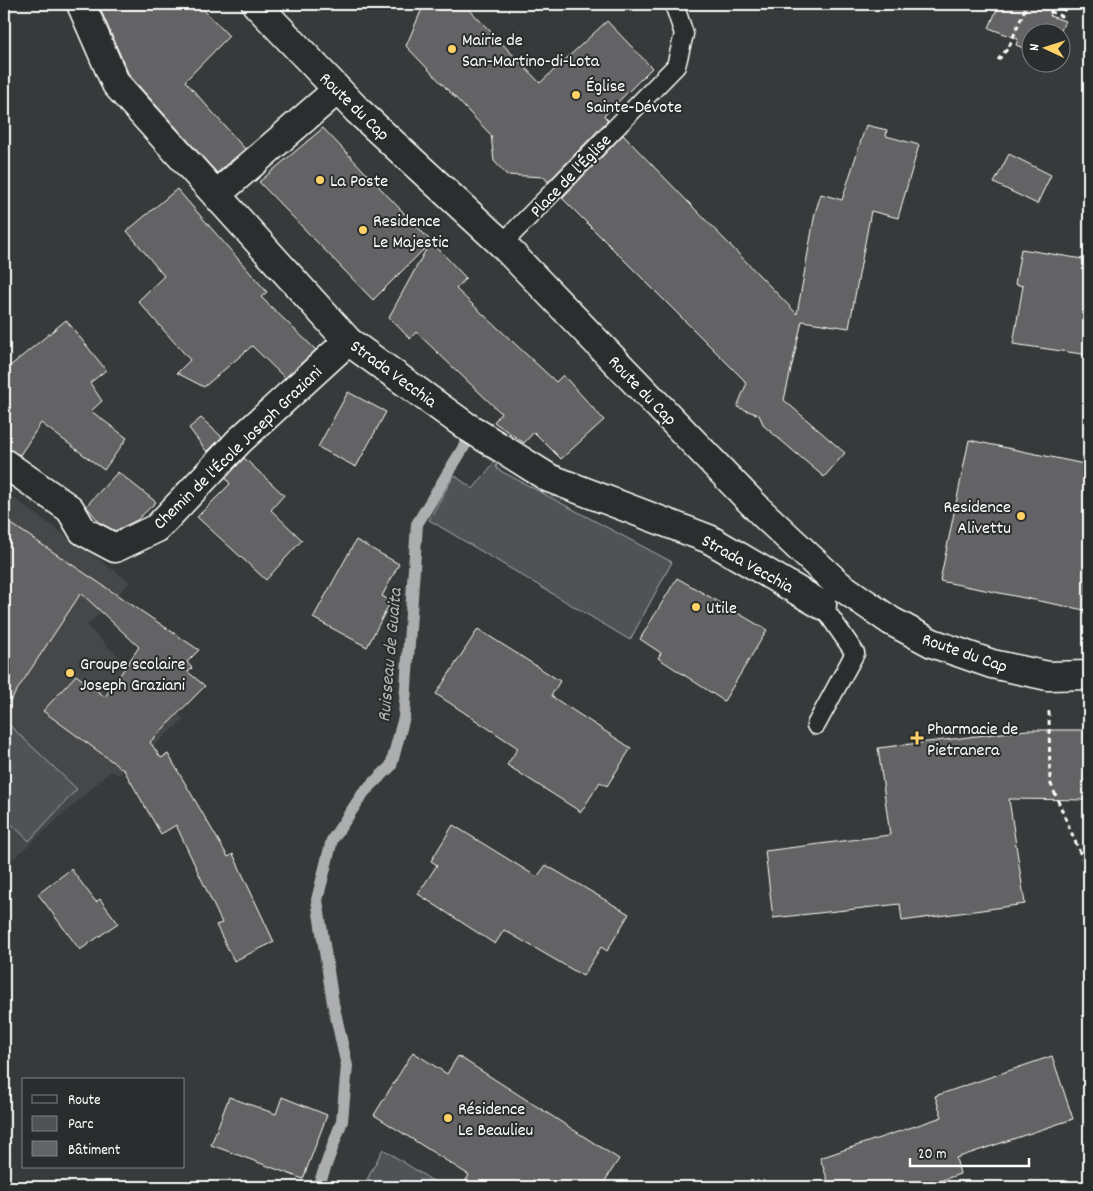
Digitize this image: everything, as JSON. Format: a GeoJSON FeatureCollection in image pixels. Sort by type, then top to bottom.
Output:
{"type":"FeatureCollection","features":[{"type":"Feature","properties":{"kind":"street","name":"Strada Vecchia"},"geometry":{"type":"LineString","coordinates":[[81,4],[116,84],[348,341],[466,426],[549,478],[709,539],[822,605]]}},
{"type":"Feature","properties":{"kind":"street","name":"Route du Cap"},"geometry":{"type":"LineString","coordinates":[[256,4],[337,90],[502,244],[762,513],[840,585],[891,621],[932,643],[992,664],[1048,676],[1089,675]]}},
{"type":"Feature","properties":{"kind":"street"},"geometry":{"type":"LineString","coordinates":[[216,195],[337,90]]}},
{"type":"Feature","properties":{"kind":"street","name":"Chemin de l'École Joseph Graziani"},"geometry":{"type":"LineString","coordinates":[[4,463],[70,509],[83,531],[114,548],[157,528],[239,441],[348,341]]}},
{"type":"Feature","properties":{"kind":"lane","name":"Place de l'Église"},"geometry":{"type":"LineString","coordinates":[[502,244],[676,66],[684,34],[674,4]]}},
{"type":"Feature","properties":{"kind":"lane"},"geometry":{"type":"LineString","coordinates":[[816,725],[855,653],[822,605]]}},
{"type":"Feature","properties":{"kind":"path"},"geometry":{"type":"LineString","coordinates":[[998,60],[1009,47],[1027,4]]}},
{"type":"Feature","properties":{"kind":"path"},"geometry":{"type":"LineString","coordinates":[[1033,4],[1061,16],[1067,4]]}},
{"type":"Feature","properties":{"kind":"path"},"geometry":{"type":"LineString","coordinates":[[1048,676],[1050,782],[1089,874]]}},
{"type":"Feature","properties":{"kind":"shaded area","name":"Groupe scolaire Joseph Graziani"},"geometry":{"type":"Polygon","coordinates":[[[4,491],[130,582],[87,626],[184,720],[119,775],[111,771],[11,861],[4,850],[4,491]]]}},
{"type":"Feature","properties":{"kind":"green space"},"geometry":{"type":"Polygon","coordinates":[[[496,460],[497,469],[672,562],[630,640],[429,520],[454,475],[473,489],[496,460]]]}},
{"type":"Feature","properties":{"kind":"green space"},"geometry":{"type":"Polygon","coordinates":[[[4,720],[77,789],[29,841],[4,817],[4,720]]]}},
{"type":"Feature","properties":{"kind":"green space"},"geometry":{"type":"Polygon","coordinates":[[[383,1149],[442,1187],[363,1187],[383,1149]]]}},
{"type":"Feature","properties":{"kind":"building"},"geometry":{"type":"Polygon","coordinates":[[[98,4],[198,4],[229,36],[185,81],[245,149],[217,173],[129,75],[98,4]]]}},
{"type":"Feature","properties":{"kind":"building"},"geometry":{"type":"Polygon","coordinates":[[[424,4],[464,4],[540,83],[607,21],[652,68],[604,116],[608,120],[548,182],[544,177],[507,175],[494,161],[491,135],[406,46],[424,4]]]}},
{"type":"Feature","properties":{"kind":"building"},"geometry":{"type":"Polygon","coordinates":[[[999,4],[1054,4],[1050,16],[1065,21],[1020,22],[1020,47],[1016,45],[1018,39],[989,28],[999,4]]]}},
{"type":"Feature","properties":{"kind":"building"},"geometry":{"type":"Polygon","coordinates":[[[866,125],[887,130],[886,136],[919,145],[898,218],[871,211],[849,328],[802,321],[784,400],[845,453],[824,477],[764,426],[759,415],[737,407],[746,385],[744,380],[562,198],[623,135],[797,314],[815,213],[821,194],[842,200],[866,125]]]}},
{"type":"Feature","properties":{"kind":"building"},"geometry":{"type":"Polygon","coordinates":[[[323,128],[466,278],[456,289],[556,382],[563,375],[604,420],[561,459],[534,432],[524,443],[494,422],[501,413],[416,332],[410,339],[389,317],[429,244],[373,300],[259,182],[323,128]]]}},
{"type":"Feature","properties":{"kind":"building"},"geometry":{"type":"Polygon","coordinates":[[[1009,154],[1051,175],[1037,204],[994,183],[1009,154]]]}},
{"type":"Feature","properties":{"kind":"building"},"geometry":{"type":"Polygon","coordinates":[[[177,189],[267,292],[261,297],[316,350],[285,378],[252,346],[204,387],[177,373],[190,360],[138,301],[164,276],[127,231],[177,189]]]}},
{"type":"Feature","properties":{"kind":"building"},"geometry":{"type":"Polygon","coordinates":[[[1021,249],[1089,260],[1089,355],[1013,344],[1023,286],[1015,284],[1021,249]]]}},
{"type":"Feature","properties":{"kind":"building"},"geometry":{"type":"Polygon","coordinates":[[[66,320],[106,370],[90,383],[102,401],[91,411],[127,438],[104,470],[41,423],[20,455],[4,448],[4,371],[66,320]]]}},
{"type":"Feature","properties":{"kind":"building"},"geometry":{"type":"Polygon","coordinates":[[[348,392],[386,412],[356,467],[318,447],[348,392]]]}},
{"type":"Feature","properties":{"kind":"building"},"geometry":{"type":"Polygon","coordinates":[[[201,418],[222,437],[207,452],[189,428],[201,418]]]}},
{"type":"Feature","properties":{"kind":"building","name":"Residence Alivettu"},"geometry":{"type":"Polygon","coordinates":[[[969,440],[1089,465],[1089,611],[940,581],[969,440]]]}},
{"type":"Feature","properties":{"kind":"building"},"geometry":{"type":"Polygon","coordinates":[[[244,458],[284,495],[271,510],[302,540],[266,580],[197,517],[230,484],[226,478],[244,458]]]}},
{"type":"Feature","properties":{"kind":"building"},"geometry":{"type":"Polygon","coordinates":[[[118,472],[156,502],[137,520],[115,531],[100,523],[86,506],[118,472]]]}},
{"type":"Feature","properties":{"kind":"building"},"geometry":{"type":"Polygon","coordinates":[[[4,519],[199,650],[187,662],[192,668],[188,672],[205,686],[150,742],[161,758],[168,754],[228,857],[233,854],[274,942],[234,961],[216,925],[222,923],[176,825],[161,834],[124,770],[43,711],[76,675],[105,697],[139,647],[81,593],[4,710],[4,519]]]}},
{"type":"Feature","properties":{"kind":"building"},"geometry":{"type":"Polygon","coordinates":[[[356,540],[399,564],[382,596],[391,601],[367,647],[313,618],[356,540]]]}},
{"type":"Feature","properties":{"kind":"building"},"geometry":{"type":"Polygon","coordinates":[[[677,578],[767,630],[724,701],[658,658],[661,653],[640,639],[677,578]]]}},
{"type":"Feature","properties":{"kind":"building"},"geometry":{"type":"Polygon","coordinates":[[[478,629],[560,681],[551,696],[631,748],[607,786],[600,782],[581,812],[507,765],[518,748],[436,694],[478,629]]]}},
{"type":"Feature","properties":{"kind":"building"},"geometry":{"type":"Polygon","coordinates":[[[1027,730],[1089,730],[1089,800],[1009,799],[1025,904],[902,921],[900,904],[773,918],[765,851],[890,835],[878,748],[1027,730]]]}},
{"type":"Feature","properties":{"kind":"building"},"geometry":{"type":"Polygon","coordinates":[[[453,825],[537,877],[546,865],[629,914],[607,951],[601,947],[583,976],[504,930],[495,944],[418,894],[437,865],[431,861],[453,825]]]}},
{"type":"Feature","properties":{"kind":"building"},"geometry":{"type":"Polygon","coordinates":[[[71,869],[96,902],[100,899],[118,923],[80,950],[38,894],[71,869]]]}},
{"type":"Feature","properties":{"kind":"building","name":"Résidence Le Beaulieu"},"geometry":{"type":"Polygon","coordinates":[[[413,1052],[447,1074],[458,1056],[619,1159],[601,1187],[462,1187],[469,1175],[374,1115],[413,1052]]]}},
{"type":"Feature","properties":{"kind":"building"},"geometry":{"type":"Polygon","coordinates":[[[1052,1056],[1073,1119],[956,1158],[960,1174],[922,1187],[830,1187],[820,1158],[942,1117],[935,1096],[1052,1056]]]}},
{"type":"Feature","properties":{"kind":"building"},"geometry":{"type":"Polygon","coordinates":[[[229,1097],[276,1114],[282,1097],[327,1115],[303,1179],[211,1145],[229,1097]]]}},
{"type":"Feature","properties":{"kind":"waterway","name":"Ruisseau de Guaita"},"geometry":{"type":"LineString","coordinates":[[318,1187],[342,1121],[347,1066],[333,1003],[317,900],[332,840],[364,792],[391,766],[404,717],[417,524],[468,440]]}},
{"type":"Feature","properties":{"kind":"place","name":"Mairie de San-Martino-di-Lota"},"geometry":{"type":"Point","coordinates":[452,49]}},
{"type":"Feature","properties":{"kind":"place","name":"Église Sainte-Dévote"},"geometry":{"type":"Point","coordinates":[576,95]}},
{"type":"Feature","properties":{"kind":"place","name":"La Poste"},"geometry":{"type":"Point","coordinates":[320,180]}},
{"type":"Feature","properties":{"kind":"place","name":"Residence Le Majestic"},"geometry":{"type":"Point","coordinates":[363,230]}},
{"type":"Feature","properties":{"kind":"place","name":"Residence Alivettu"},"geometry":{"type":"Point","coordinates":[1021,516]}},
{"type":"Feature","properties":{"kind":"place","name":"Utile"},"geometry":{"type":"Point","coordinates":[696,607]}},
{"type":"Feature","properties":{"kind":"place","name":"Groupe scolaire Joseph Graziani"},"geometry":{"type":"Point","coordinates":[70,673]}},
{"type":"Feature","properties":{"kind":"place","name":"Pharmacie de Pietranera"},"geometry":{"type":"Point","coordinates":[917,738]}},
{"type":"Feature","properties":{"kind":"place","name":"Résidence Le Beaulieu"},"geometry":{"type":"Point","coordinates":[448,1118]}}]}
